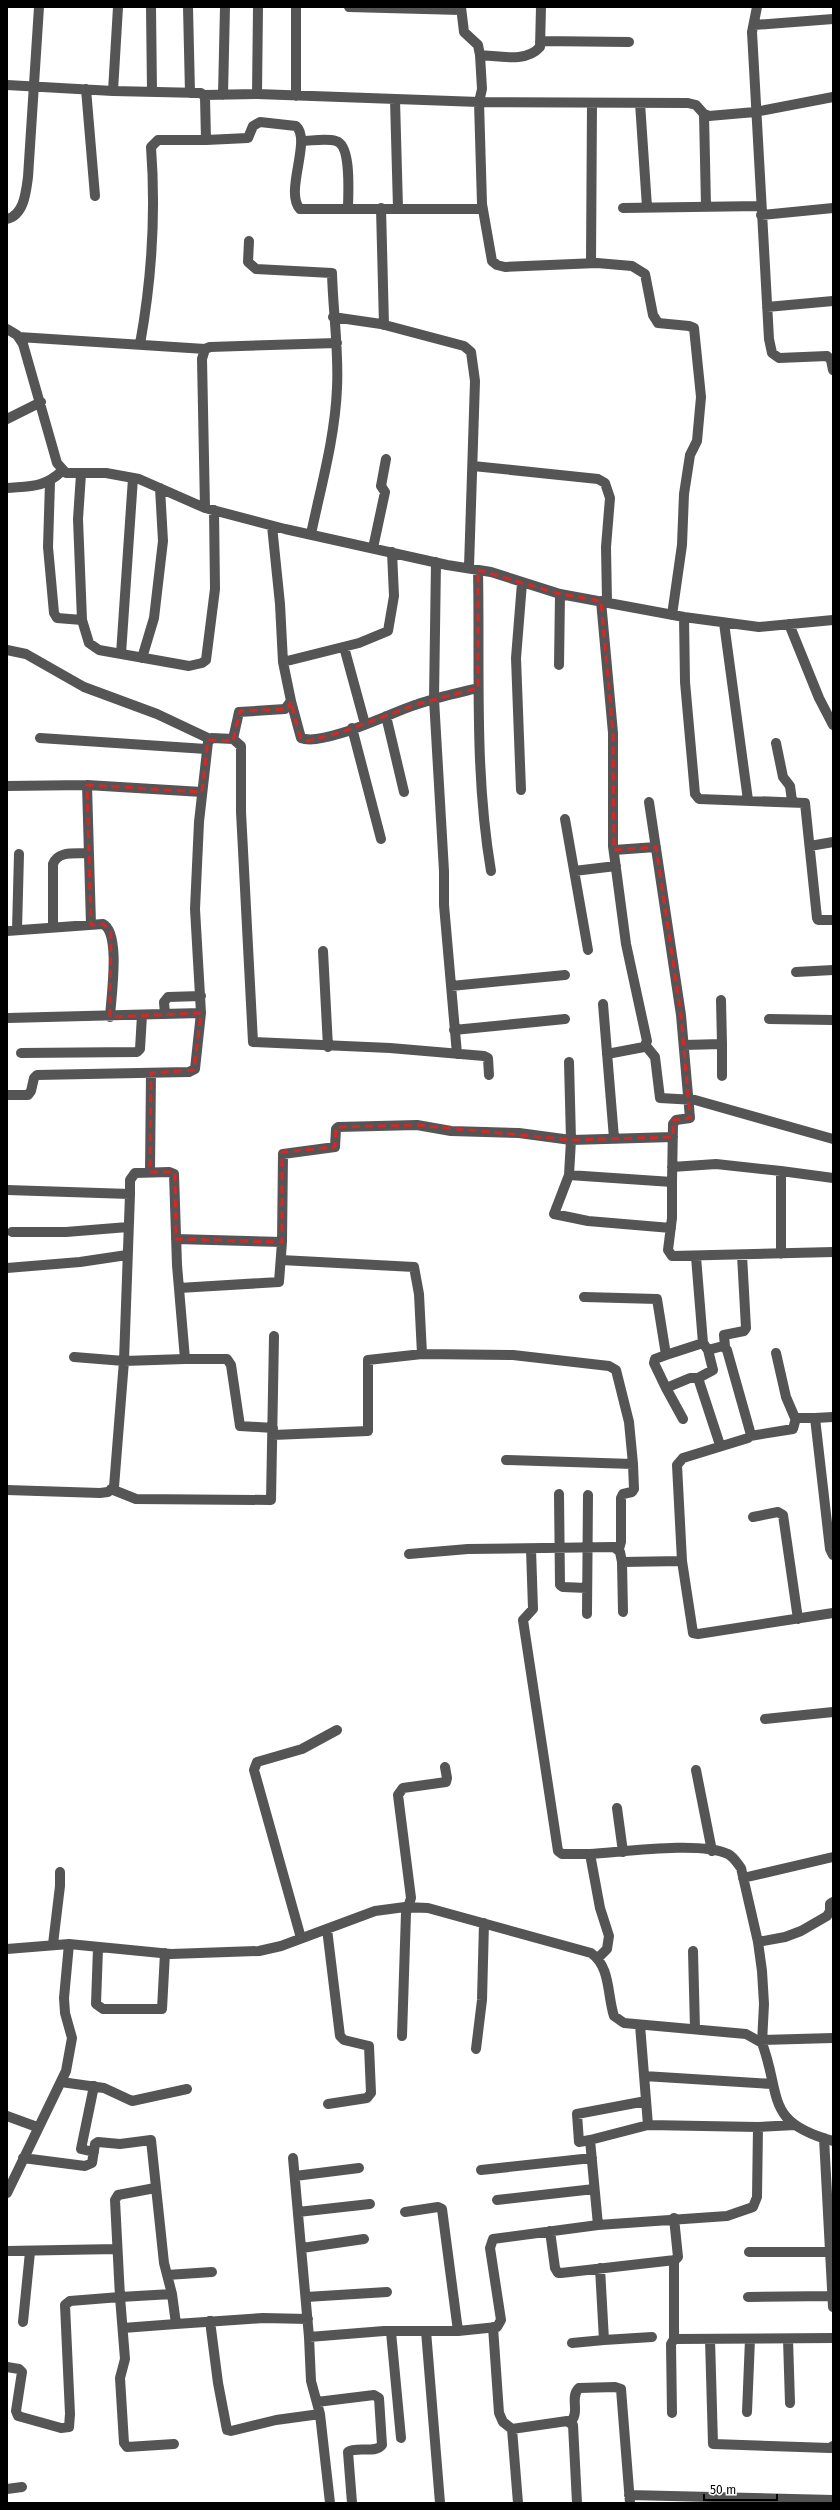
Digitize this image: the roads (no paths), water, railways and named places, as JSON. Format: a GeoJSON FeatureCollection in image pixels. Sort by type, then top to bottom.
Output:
{"type":"FeatureCollection","features":[{"type":"Feature","properties":{"kind":"street"},"geometry":{"type":"LineString","coordinates":[[7,219],[18,212],[27,188],[39,7]]}},
{"type":"Feature","properties":{"kind":"street"},"geometry":{"type":"LineString","coordinates":[[113,91],[118,7]]}},
{"type":"Feature","properties":{"kind":"street"},"geometry":{"type":"LineString","coordinates":[[151,7],[152,92]]}},
{"type":"Feature","properties":{"kind":"street"},"geometry":{"type":"LineString","coordinates":[[188,7],[190,93]]}},
{"type":"Feature","properties":{"kind":"street"},"geometry":{"type":"LineString","coordinates":[[223,95],[225,7]]}},
{"type":"Feature","properties":{"kind":"street"},"geometry":{"type":"LineString","coordinates":[[257,94],[258,7]]}},
{"type":"Feature","properties":{"kind":"street"},"geometry":{"type":"LineString","coordinates":[[296,7],[296,96]]}},
{"type":"Feature","properties":{"kind":"street"},"geometry":{"type":"LineString","coordinates":[[349,7],[461,9],[464,32],[478,45],[480,55],[482,90],[480,102],[482,209],[492,261],[497,265],[591,263],[632,266],[645,274],[649,285],[653,315],[658,323],[689,326],[694,328],[696,334],[701,397],[697,441],[690,456],[685,486],[682,545],[672,615]]}},
{"type":"Feature","properties":{"kind":"street"},"geometry":{"type":"LineString","coordinates":[[480,55],[518,57],[533,54],[540,47],[541,7]]}},
{"type":"Feature","properties":{"kind":"street"},"geometry":{"type":"LineString","coordinates":[[757,7],[752,32],[768,339],[774,355],[779,358],[827,356],[832,364]]}},
{"type":"Feature","properties":{"kind":"street"},"geometry":{"type":"LineString","coordinates":[[754,25],[833,19],[833,10]]}},
{"type":"Feature","properties":{"kind":"street"},"geometry":{"type":"LineString","coordinates":[[540,41],[629,42]]}},
{"type":"Feature","properties":{"kind":"street"},"geometry":{"type":"LineString","coordinates":[[7,85],[34,85],[113,91],[201,92],[205,95],[257,94],[395,100],[696,105],[704,114],[709,116],[755,112],[833,97]]}},
{"type":"Feature","properties":{"kind":"street"},"geometry":{"type":"LineString","coordinates":[[86,89],[94,196]]}},
{"type":"Feature","properties":{"kind":"street"},"geometry":{"type":"LineString","coordinates":[[205,95],[206,140]]}},
{"type":"Feature","properties":{"kind":"street"},"geometry":{"type":"LineString","coordinates":[[395,100],[398,208]]}},
{"type":"Feature","properties":{"kind":"street"},"geometry":{"type":"LineString","coordinates":[[591,263],[592,103]]}},
{"type":"Feature","properties":{"kind":"street"},"geometry":{"type":"LineString","coordinates":[[640,103],[647,206]]}},
{"type":"Feature","properties":{"kind":"street"},"geometry":{"type":"LineString","coordinates":[[704,114],[706,206]]}},
{"type":"Feature","properties":{"kind":"street"},"geometry":{"type":"LineString","coordinates":[[140,344],[150,291],[154,236],[151,146],[158,140],[248,138],[253,126],[260,122],[296,126],[301,141],[295,187],[298,208],[303,211],[381,208],[482,209]]}},
{"type":"Feature","properties":{"kind":"street"},"geometry":{"type":"LineString","coordinates":[[301,141],[336,141],[341,144],[344,150],[348,173],[348,209]]}},
{"type":"Feature","properties":{"kind":"street"},"geometry":{"type":"LineString","coordinates":[[623,208],[647,206],[706,206],[761,210],[833,208]]}},
{"type":"Feature","properties":{"kind":"street"},"geometry":{"type":"LineString","coordinates":[[381,208],[384,325]]}},
{"type":"Feature","properties":{"kind":"street"},"geometry":{"type":"LineString","coordinates":[[250,241],[248,262],[256,269],[332,273],[333,317],[337,343],[337,389],[332,438],[310,534]]}},
{"type":"Feature","properties":{"kind":"street"},"geometry":{"type":"LineString","coordinates":[[767,307],[833,301]]}},
{"type":"Feature","properties":{"kind":"street"},"geometry":{"type":"LineString","coordinates":[[333,317],[384,325],[464,346],[471,352],[475,381],[473,569],[480,647],[478,688],[482,803],[491,871]]}},
{"type":"Feature","properties":{"kind":"street"},"geometry":{"type":"LineString","coordinates":[[7,329],[19,337],[23,344],[58,463],[62,471],[66,473],[106,473],[133,478],[210,509],[272,526],[473,569],[560,594],[684,617],[759,627],[833,620]]}},
{"type":"Feature","properties":{"kind":"street"},"geometry":{"type":"LineString","coordinates":[[19,337],[205,349],[210,347],[337,343]]}},
{"type":"Feature","properties":{"kind":"street"},"geometry":{"type":"LineString","coordinates":[[81,474],[78,519],[82,620],[89,643],[99,650],[142,658],[189,666],[202,663],[206,660],[215,589],[202,359],[205,349]]}},
{"type":"Feature","properties":{"kind":"street"},"geometry":{"type":"LineString","coordinates":[[7,419],[41,402]]}},
{"type":"Feature","properties":{"kind":"street"},"geometry":{"type":"LineString","coordinates":[[373,548],[384,492],[381,482],[386,459]]}},
{"type":"Feature","properties":{"kind":"street"},"geometry":{"type":"LineString","coordinates":[[473,466],[598,479],[605,483],[610,498],[604,602],[613,733],[612,828],[626,944],[647,1041],[646,1046],[655,1058],[660,1098],[689,1099],[833,1139]]}},
{"type":"Feature","properties":{"kind":"street"},"geometry":{"type":"LineString","coordinates":[[7,488],[34,486],[50,482],[62,471]]}},
{"type":"Feature","properties":{"kind":"street"},"geometry":{"type":"LineString","coordinates":[[120,654],[133,478]]}},
{"type":"Feature","properties":{"kind":"street"},"geometry":{"type":"LineString","coordinates":[[50,482],[48,547],[54,613],[58,618],[82,620]]}},
{"type":"Feature","properties":{"kind":"street"},"geometry":{"type":"LineString","coordinates":[[142,658],[154,618],[162,549],[160,488]]}},
{"type":"Feature","properties":{"kind":"street"},"geometry":{"type":"LineString","coordinates":[[272,526],[280,604],[283,662],[291,701],[301,738],[308,741],[365,724],[434,700],[478,688]]}},
{"type":"Feature","properties":{"kind":"street"},"geometry":{"type":"LineString","coordinates":[[283,662],[344,647],[388,631],[394,596],[392,552]]}},
{"type":"Feature","properties":{"kind":"street"},"geometry":{"type":"LineString","coordinates":[[436,562],[434,700],[444,871],[444,905],[457,1054]]}},
{"type":"Feature","properties":{"kind":"street"},"geometry":{"type":"LineString","coordinates":[[521,790],[516,658],[522,582]]}},
{"type":"Feature","properties":{"kind":"street"},"geometry":{"type":"LineString","coordinates":[[559,665],[560,594]]}},
{"type":"Feature","properties":{"kind":"street"},"geometry":{"type":"LineString","coordinates":[[684,617],[685,682],[693,790],[699,799],[792,801],[803,802],[806,804],[817,918],[818,920],[833,920]]}},
{"type":"Feature","properties":{"kind":"street"},"geometry":{"type":"LineString","coordinates":[[724,623],[748,800]]}},
{"type":"Feature","properties":{"kind":"street"},"geometry":{"type":"LineString","coordinates":[[794,624],[819,698],[833,725]]}},
{"type":"Feature","properties":{"kind":"street"},"geometry":{"type":"LineString","coordinates":[[344,647],[365,724]]}},
{"type":"Feature","properties":{"kind":"street"},"geometry":{"type":"LineString","coordinates":[[7,650],[26,654],[84,687],[157,714],[210,739],[234,739],[241,746],[241,812],[252,1040],[256,1044],[390,1048],[486,1056],[489,1075]]}},
{"type":"Feature","properties":{"kind":"street"},"geometry":{"type":"LineString","coordinates":[[234,739],[239,712],[285,709],[291,701]]}},
{"type":"Feature","properties":{"kind":"street"},"geometry":{"type":"LineString","coordinates":[[386,716],[404,792]]}},
{"type":"Feature","properties":{"kind":"street"},"geometry":{"type":"LineString","coordinates":[[352,728],[381,839]]}},
{"type":"Feature","properties":{"kind":"street"},"geometry":{"type":"LineString","coordinates":[[40,738],[206,749]]}},
{"type":"Feature","properties":{"kind":"street"},"geometry":{"type":"LineString","coordinates":[[7,1096],[28,1095],[31,1091],[34,1078],[37,1075],[189,1072],[194,1069],[201,1013],[195,909],[202,792],[206,749],[210,739]]}},
{"type":"Feature","properties":{"kind":"street"},"geometry":{"type":"LineString","coordinates":[[776,743],[783,777],[790,786],[792,801]]}},
{"type":"Feature","properties":{"kind":"street"},"geometry":{"type":"LineString","coordinates":[[7,786],[87,785],[202,792]]}},
{"type":"Feature","properties":{"kind":"street"},"geometry":{"type":"LineString","coordinates":[[87,785],[91,925]]}},
{"type":"Feature","properties":{"kind":"street"},"geometry":{"type":"LineString","coordinates":[[649,802],[684,1045],[690,1118],[673,1122],[671,1228],[669,1253],[676,1257],[696,1257],[833,1252]]}},
{"type":"Feature","properties":{"kind":"street"},"geometry":{"type":"LineString","coordinates":[[564,819],[588,950]]}},
{"type":"Feature","properties":{"kind":"street"},"geometry":{"type":"LineString","coordinates":[[810,846],[833,842]]}},
{"type":"Feature","properties":{"kind":"street"},"geometry":{"type":"LineString","coordinates":[[614,850],[656,847]]}},
{"type":"Feature","properties":{"kind":"street"},"geometry":{"type":"LineString","coordinates":[[53,927],[53,864],[55,858],[60,855],[89,853]]}},
{"type":"Feature","properties":{"kind":"street"},"geometry":{"type":"LineString","coordinates":[[19,854],[12,931],[103,924],[111,932],[114,951],[110,1016]]}},
{"type":"Feature","properties":{"kind":"street"},"geometry":{"type":"LineString","coordinates":[[574,871],[616,866]]}},
{"type":"Feature","properties":{"kind":"street"},"geometry":{"type":"LineString","coordinates":[[324,951],[328,1047]]}},
{"type":"Feature","properties":{"kind":"street"},"geometry":{"type":"LineString","coordinates":[[796,972],[833,970]]}},
{"type":"Feature","properties":{"kind":"street"},"geometry":{"type":"LineString","coordinates":[[451,986],[566,975]]}},
{"type":"Feature","properties":{"kind":"street"},"geometry":{"type":"LineString","coordinates":[[165,1014],[164,1002],[168,997],[201,996]]}},
{"type":"Feature","properties":{"kind":"street"},"geometry":{"type":"LineString","coordinates":[[721,1000],[722,1076]]}},
{"type":"Feature","properties":{"kind":"street"},"geometry":{"type":"LineString","coordinates":[[603,1004],[614,1138]]}},
{"type":"Feature","properties":{"kind":"street"},"geometry":{"type":"LineString","coordinates":[[8,1018],[201,1013]]}},
{"type":"Feature","properties":{"kind":"street"},"geometry":{"type":"LineString","coordinates":[[21,1053],[137,1052],[140,1049],[142,1015]]}},
{"type":"Feature","properties":{"kind":"street"},"geometry":{"type":"LineString","coordinates":[[454,1030],[565,1019]]}},
{"type":"Feature","properties":{"kind":"street"},"geometry":{"type":"LineString","coordinates":[[769,1019],[833,1020]]}},
{"type":"Feature","properties":{"kind":"street"},"geometry":{"type":"LineString","coordinates":[[684,1045],[722,1044]]}},
{"type":"Feature","properties":{"kind":"street"},"geometry":{"type":"LineString","coordinates":[[607,1054],[646,1046]]}},
{"type":"Feature","properties":{"kind":"street"},"geometry":{"type":"LineString","coordinates":[[569,1062],[569,1175],[554,1214],[588,1221],[671,1228]]}},
{"type":"Feature","properties":{"kind":"street"},"geometry":{"type":"LineString","coordinates":[[150,1172],[151,1073]]}},
{"type":"Feature","properties":{"kind":"street"},"geometry":{"type":"LineString","coordinates":[[180,1288],[277,1283],[280,1281],[283,1154],[288,1152],[334,1147],[336,1129],[338,1127],[417,1125],[451,1131],[519,1133],[570,1140],[672,1137]]}},
{"type":"Feature","properties":{"kind":"street"},"geometry":{"type":"LineString","coordinates":[[672,1167],[716,1164],[833,1178]]}},
{"type":"Feature","properties":{"kind":"street"},"geometry":{"type":"LineString","coordinates":[[780,1254],[781,1171]]}},
{"type":"Feature","properties":{"kind":"street"},"geometry":{"type":"LineString","coordinates":[[7,1490],[100,1493],[111,1489],[116,1480],[124,1361],[130,1194],[132,1176],[135,1173],[170,1172],[174,1174],[176,1239],[185,1359]]}},
{"type":"Feature","properties":{"kind":"street"},"geometry":{"type":"LineString","coordinates":[[569,1175],[672,1182]]}},
{"type":"Feature","properties":{"kind":"street"},"geometry":{"type":"LineString","coordinates":[[7,1190],[130,1194]]}},
{"type":"Feature","properties":{"kind":"street"},"geometry":{"type":"LineString","coordinates":[[12,1232],[66,1232],[128,1227]]}},
{"type":"Feature","properties":{"kind":"street"},"geometry":{"type":"LineString","coordinates":[[176,1239],[282,1242]]}},
{"type":"Feature","properties":{"kind":"street"},"geometry":{"type":"LineString","coordinates":[[7,1268],[80,1262],[127,1255]]}},
{"type":"Feature","properties":{"kind":"street"},"geometry":{"type":"LineString","coordinates":[[742,1255],[746,1330],[724,1335],[725,1347],[750,1436]]}},
{"type":"Feature","properties":{"kind":"street"},"geometry":{"type":"LineString","coordinates":[[666,1388],[690,1378],[699,1378],[713,1370],[706,1346],[696,1257]]}},
{"type":"Feature","properties":{"kind":"street"},"geometry":{"type":"LineString","coordinates":[[281,1260],[414,1267],[419,1289],[422,1354]]}},
{"type":"Feature","properties":{"kind":"street"},"geometry":{"type":"LineString","coordinates":[[584,1297],[655,1298],[666,1354]]}},
{"type":"Feature","properties":{"kind":"street"},"geometry":{"type":"LineString","coordinates":[[111,1489],[136,1499],[270,1502],[273,1432],[274,1336]]}},
{"type":"Feature","properties":{"kind":"street"},"geometry":{"type":"LineString","coordinates":[[683,1418],[666,1388],[654,1360],[666,1354],[706,1346],[725,1347]]}},
{"type":"Feature","properties":{"kind":"street"},"geometry":{"type":"LineString","coordinates":[[776,1353],[786,1397],[795,1418],[793,1429],[750,1436],[720,1445],[683,1458],[677,1465],[682,1561],[692,1631],[695,1634],[833,1613]]}},
{"type":"Feature","properties":{"kind":"street"},"geometry":{"type":"LineString","coordinates":[[74,1357],[124,1361],[227,1359],[231,1364],[240,1426],[273,1432],[368,1431],[368,1360],[422,1354],[513,1356],[614,1367],[618,1375],[630,1422],[634,1489],[632,1492],[623,1494],[621,1498],[621,1542],[619,1549],[622,1562],[623,1612]]}},
{"type":"Feature","properties":{"kind":"street"},"geometry":{"type":"LineString","coordinates":[[699,1378],[720,1445]]}},
{"type":"Feature","properties":{"kind":"street"},"geometry":{"type":"LineString","coordinates":[[795,1418],[833,1417]]}},
{"type":"Feature","properties":{"kind":"street"},"geometry":{"type":"LineString","coordinates":[[815,1418],[830,1549],[833,1554]]}},
{"type":"Feature","properties":{"kind":"street"},"geometry":{"type":"LineString","coordinates":[[506,1460],[633,1464]]}},
{"type":"Feature","properties":{"kind":"street"},"geometry":{"type":"LineString","coordinates":[[559,1494],[561,1587],[587,1588]]}},
{"type":"Feature","properties":{"kind":"street"},"geometry":{"type":"LineString","coordinates":[[588,1495],[588,1614]]}},
{"type":"Feature","properties":{"kind":"street"},"geometry":{"type":"LineString","coordinates":[[754,1516],[778,1512],[783,1515],[798,1619]]}},
{"type":"Feature","properties":{"kind":"street"},"geometry":{"type":"LineString","coordinates":[[409,1554],[468,1549],[619,1549]]}},
{"type":"Feature","properties":{"kind":"street"},"geometry":{"type":"LineString","coordinates":[[531,1549],[533,1609],[523,1620],[558,1851],[562,1854],[590,1854],[696,1849],[729,1855],[736,1860],[741,1868],[758,1942],[764,2004],[762,2041],[779,2107],[795,2125],[828,2139],[833,2307]]}},
{"type":"Feature","properties":{"kind":"street"},"geometry":{"type":"LineString","coordinates":[[622,1562],[682,1561]]}},
{"type":"Feature","properties":{"kind":"street"},"geometry":{"type":"LineString","coordinates":[[765,1719],[833,1712]]}},
{"type":"Feature","properties":{"kind":"street"},"geometry":{"type":"LineString","coordinates":[[301,1938],[258,1791],[254,1764],[302,1749],[337,1730]]}},
{"type":"Feature","properties":{"kind":"street"},"geometry":{"type":"LineString","coordinates":[[402,2036],[406,1913],[411,1898],[399,1792],[404,1788],[446,1782],[447,1778],[445,1768]]}},
{"type":"Feature","properties":{"kind":"street"},"geometry":{"type":"LineString","coordinates":[[696,1770],[712,1851]]}},
{"type":"Feature","properties":{"kind":"street"},"geometry":{"type":"LineString","coordinates":[[617,1808],[623,1852]]}},
{"type":"Feature","properties":{"kind":"street"},"geometry":{"type":"LineString","coordinates":[[590,1854],[600,1908],[609,1936],[607,1949],[598,1958]]}},
{"type":"Feature","properties":{"kind":"street"},"geometry":{"type":"LineString","coordinates":[[743,1878],[833,1857]]}},
{"type":"Feature","properties":{"kind":"street"},"geometry":{"type":"LineString","coordinates":[[53,1944],[60,1886],[60,1872]]}},
{"type":"Feature","properties":{"kind":"street"},"geometry":{"type":"LineString","coordinates":[[758,1942],[785,1937],[801,1931],[828,1916],[830,1912],[830,1904],[833,1902]]}},
{"type":"Feature","properties":{"kind":"street"},"geometry":{"type":"LineString","coordinates":[[7,1949],[53,1944],[69,1944],[98,1948],[166,1953],[259,1951],[301,1938],[374,1911],[409,1906],[428,1908],[591,1953],[598,1958],[606,1976],[614,2016],[624,2023],[746,2034],[762,2041],[833,2038]]}},
{"type":"Feature","properties":{"kind":"street"},"geometry":{"type":"LineString","coordinates":[[476,2049],[482,2000],[484,1923]]}},
{"type":"Feature","properties":{"kind":"street"},"geometry":{"type":"LineString","coordinates":[[327,1928],[340,2036],[344,2040],[368,2045],[371,2093],[367,2098],[328,2104]]}},
{"type":"Feature","properties":{"kind":"street"},"geometry":{"type":"LineString","coordinates":[[7,2193],[37,2127],[53,2101],[66,2071],[72,2038],[65,2013],[64,1998],[69,1944]]}},
{"type":"Feature","properties":{"kind":"street"},"geometry":{"type":"LineString","coordinates":[[98,1948],[96,2004],[103,2009],[162,2009],[166,1953]]}},
{"type":"Feature","properties":{"kind":"street"},"geometry":{"type":"LineString","coordinates":[[693,1951],[695,2029]]}},
{"type":"Feature","properties":{"kind":"street"},"geometry":{"type":"LineString","coordinates":[[640,2025],[648,2124]]}},
{"type":"Feature","properties":{"kind":"street"},"geometry":{"type":"LineString","coordinates":[[644,2076],[772,2084]]}},
{"type":"Feature","properties":{"kind":"street"},"geometry":{"type":"LineString","coordinates":[[61,2082],[94,2086],[115,2092],[132,2101],[187,2089]]}},
{"type":"Feature","properties":{"kind":"street"},"geometry":{"type":"LineString","coordinates":[[94,2086],[81,2149],[94,2152]]}},
{"type":"Feature","properties":{"kind":"street"},"geometry":{"type":"LineString","coordinates":[[646,2101],[577,2114],[579,2142],[648,2124],[758,2127],[795,2125]]}},
{"type":"Feature","properties":{"kind":"street"},"geometry":{"type":"LineString","coordinates":[[7,2116],[37,2127]]}},
{"type":"Feature","properties":{"kind":"street"},"geometry":{"type":"LineString","coordinates":[[309,2336],[391,2332],[458,2331],[499,2326],[501,2320],[490,2243],[498,2238],[598,2225],[674,2218],[727,2216],[753,2207],[757,2197],[758,2127]]}},
{"type":"Feature","properties":{"kind":"street"},"geometry":{"type":"LineString","coordinates":[[23,2158],[85,2166],[92,2163],[95,2144],[98,2142],[120,2144],[149,2138],[152,2142],[155,2188],[164,2263],[172,2294],[176,2324]]}},
{"type":"Feature","properties":{"kind":"street"},"geometry":{"type":"LineString","coordinates":[[590,2140],[598,2225]]}},
{"type":"Feature","properties":{"kind":"street"},"geometry":{"type":"LineString","coordinates":[[293,2158],[308,2319],[311,2381],[320,2414],[330,2503]]}},
{"type":"Feature","properties":{"kind":"street"},"geometry":{"type":"LineString","coordinates":[[481,2170],[592,2158]]}},
{"type":"Feature","properties":{"kind":"street"},"geometry":{"type":"LineString","coordinates":[[295,2176],[359,2168]]}},
{"type":"Feature","properties":{"kind":"street"},"geometry":{"type":"LineString","coordinates":[[155,2188],[116,2197],[120,2297],[126,2359],[120,2384],[124,2443],[127,2446],[174,2444]]}},
{"type":"Feature","properties":{"kind":"street"},"geometry":{"type":"LineString","coordinates":[[497,2200],[594,2189]]}},
{"type":"Feature","properties":{"kind":"street"},"geometry":{"type":"LineString","coordinates":[[298,2212],[370,2204]]}},
{"type":"Feature","properties":{"kind":"street"},"geometry":{"type":"LineString","coordinates":[[405,2212],[438,2207],[442,2209],[458,2331]]}},
{"type":"Feature","properties":{"kind":"street"},"geometry":{"type":"LineString","coordinates":[[550,2231],[555,2268],[558,2273],[674,2260],[678,2257],[674,2218]]}},
{"type":"Feature","properties":{"kind":"street"},"geometry":{"type":"LineString","coordinates":[[302,2248],[364,2239]]}},
{"type":"Feature","properties":{"kind":"street"},"geometry":{"type":"LineString","coordinates":[[7,2251],[30,2252],[118,2249]]}},
{"type":"Feature","properties":{"kind":"street"},"geometry":{"type":"LineString","coordinates":[[23,2322],[30,2252]]}},
{"type":"Feature","properties":{"kind":"street"},"geometry":{"type":"LineString","coordinates":[[749,2252],[831,2252]]}},
{"type":"Feature","properties":{"kind":"street"},"geometry":{"type":"LineString","coordinates":[[672,2413],[671,2344],[674,2339],[674,2260]]}},
{"type":"Feature","properties":{"kind":"street"},"geometry":{"type":"LineString","coordinates":[[600,2268],[604,2340]]}},
{"type":"Feature","properties":{"kind":"street"},"geometry":{"type":"LineString","coordinates":[[167,2275],[212,2272]]}},
{"type":"Feature","properties":{"kind":"street"},"geometry":{"type":"LineString","coordinates":[[306,2297],[387,2292]]}},
{"type":"Feature","properties":{"kind":"street"},"geometry":{"type":"LineString","coordinates":[[7,2367],[19,2369],[22,2372],[16,2411],[18,2416],[61,2428],[69,2427],[70,2414],[66,2305],[70,2301],[172,2294]]}},
{"type":"Feature","properties":{"kind":"street"},"geometry":{"type":"LineString","coordinates":[[748,2298],[832,2296]]}},
{"type":"Feature","properties":{"kind":"street"},"geometry":{"type":"LineString","coordinates":[[123,2328],[263,2318],[308,2319]]}},
{"type":"Feature","properties":{"kind":"street"},"geometry":{"type":"LineString","coordinates":[[210,2321],[218,2384],[227,2430],[231,2432],[276,2420],[320,2414]]}},
{"type":"Feature","properties":{"kind":"street"},"geometry":{"type":"LineString","coordinates":[[493,2327],[499,2413],[503,2422],[512,2429],[570,2422],[575,2416],[575,2392],[579,2388],[615,2387],[621,2389],[630,2499],[833,2500]]}},
{"type":"Feature","properties":{"kind":"street"},"geometry":{"type":"LineString","coordinates":[[391,2332],[401,2438]]}},
{"type":"Feature","properties":{"kind":"street"},"geometry":{"type":"LineString","coordinates":[[426,2332],[440,2503]]}},
{"type":"Feature","properties":{"kind":"street"},"geometry":{"type":"LineString","coordinates":[[572,2343],[652,2337]]}},
{"type":"Feature","properties":{"kind":"street"},"geometry":{"type":"LineString","coordinates":[[674,2339],[833,2338]]}},
{"type":"Feature","properties":{"kind":"street"},"geometry":{"type":"LineString","coordinates":[[710,2339],[713,2444],[830,2448],[833,2446]]}},
{"type":"Feature","properties":{"kind":"street"},"geometry":{"type":"LineString","coordinates":[[747,2412],[750,2339]]}},
{"type":"Feature","properties":{"kind":"street"},"geometry":{"type":"LineString","coordinates":[[788,2339],[790,2403]]}},
{"type":"Feature","properties":{"kind":"street"},"geometry":{"type":"LineString","coordinates":[[317,2402],[374,2395],[379,2398],[382,2445],[378,2449],[353,2450],[348,2452],[352,2503]]}},
{"type":"Feature","properties":{"kind":"street"},"geometry":{"type":"LineString","coordinates":[[570,2422],[574,2428],[577,2503]]}},
{"type":"Feature","properties":{"kind":"street"},"geometry":{"type":"LineString","coordinates":[[512,2429],[518,2503]]}},
{"type":"Feature","properties":{"kind":"street"},"geometry":{"type":"LineString","coordinates":[[7,2489],[22,2487]]}}]}
